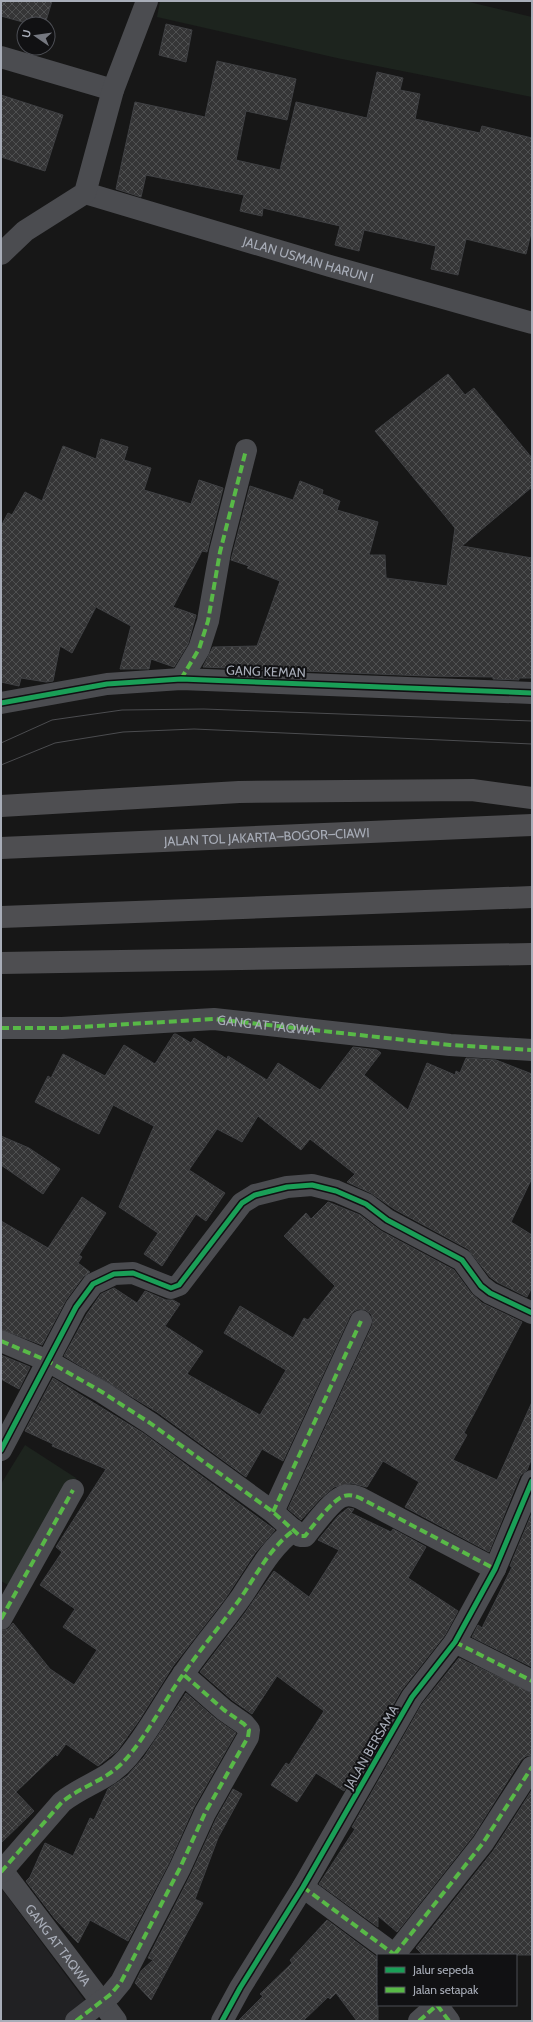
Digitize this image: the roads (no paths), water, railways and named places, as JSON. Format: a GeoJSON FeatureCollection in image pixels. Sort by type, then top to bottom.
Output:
{"type":"FeatureCollection","features":[{"type":"Feature","properties":{"kind":"highway"},"geometry":{"type":"LineString","coordinates":[[1,806],[239,792],[472,790],[532,798]]}},
{"type":"Feature","properties":{"kind":"highway","name":"JALAN TOL JAKARTA–BOGOR–CIAWI"},"geometry":{"type":"LineString","coordinates":[[1,848],[532,825]]}},
{"type":"Feature","properties":{"kind":"highway"},"geometry":{"type":"LineString","coordinates":[[1,916],[532,897]]}},
{"type":"Feature","properties":{"kind":"highway"},"geometry":{"type":"LineString","coordinates":[[1,963],[532,954]]}},
{"type":"Feature","properties":{"kind":"street"},"geometry":{"type":"LineString","coordinates":[[1,254],[25,231],[85,194],[113,90],[146,1]]}},
{"type":"Feature","properties":{"kind":"street"},"geometry":{"type":"LineString","coordinates":[[1,57],[113,90]]}},
{"type":"Feature","properties":{"kind":"street","name":"JALAN USMAN HARUN I"},"geometry":{"type":"LineString","coordinates":[[85,194],[330,266],[532,323]]}},
{"type":"Feature","properties":{"kind":"street"},"geometry":{"type":"LineString","coordinates":[[181,679],[199,649],[208,621],[220,552],[246,450]]}},
{"type":"Feature","properties":{"kind":"street","name":"GANG KEMAN"},"geometry":{"type":"LineString","coordinates":[[1,703],[107,684],[181,679],[532,693]]}},
{"type":"Feature","properties":{"kind":"street","name":"GANG AT TAQWA"},"geometry":{"type":"LineString","coordinates":[[1,1028],[62,1028],[214,1019],[450,1045],[532,1050]]}},
{"type":"Feature","properties":{"kind":"street"},"geometry":{"type":"LineString","coordinates":[[1,1450],[76,1307],[93,1284],[114,1274],[133,1273],[171,1288],[179,1286],[242,1203],[255,1195],[287,1187],[312,1185],[336,1191],[366,1204],[387,1220],[462,1260],[481,1286],[490,1293],[532,1313]]}},
{"type":"Feature","properties":{"kind":"street"},"geometry":{"type":"LineString","coordinates":[[273,1512],[361,1321]]}},
{"type":"Feature","properties":{"kind":"street"},"geometry":{"type":"LineString","coordinates":[[1,1341],[48,1361],[102,1392],[150,1423],[273,1512],[300,1536],[305,1536],[318,1518],[341,1497],[350,1495],[360,1498],[495,1569]]}},
{"type":"Feature","properties":{"kind":"street","name":"JALAN BERSAMA"},"geometry":{"type":"LineString","coordinates":[[222,2021],[240,1988],[303,1887],[412,1697],[455,1642],[495,1569],[532,1481]]}},
{"type":"Feature","properties":{"kind":"street"},"geometry":{"type":"LineString","coordinates":[[1,1619],[73,1490]]}},
{"type":"Feature","properties":{"kind":"street"},"geometry":{"type":"LineString","coordinates":[[1,1871],[62,1802],[71,1794],[114,1772],[127,1758],[183,1674],[241,1596],[262,1564],[283,1539],[294,1530]]}},
{"type":"Feature","properties":{"kind":"street"},"geometry":{"type":"LineString","coordinates":[[455,1642],[532,1681]]}},
{"type":"Feature","properties":{"kind":"street"},"geometry":{"type":"LineString","coordinates":[[76,2021],[111,1994],[121,1982],[180,1868],[205,1813],[248,1737],[249,1730],[244,1724],[224,1710],[183,1674]]}},
{"type":"Feature","properties":{"kind":"street"},"geometry":{"type":"LineString","coordinates":[[303,1887],[395,1954],[483,1843],[532,1767]]}},
{"type":"Feature","properties":{"kind":"street","name":"GANG AT TAQWA"},"geometry":{"type":"LineString","coordinates":[[1,1871],[116,2021]]}},
{"type":"Feature","properties":{"kind":"street"},"geometry":{"type":"LineString","coordinates":[[419,2021],[436,2006]]}},
{"type":"Feature","properties":{"kind":"street"},"geometry":{"type":"LineString","coordinates":[[438,2006],[449,2021]]}},
{"type":"Feature","properties":{"kind":"tram line"},"geometry":{"type":"LineString","coordinates":[[1,743],[52,720],[122,710],[204,709],[532,721]]}},
{"type":"Feature","properties":{"kind":"tram line"},"geometry":{"type":"LineString","coordinates":[[1,765],[55,743],[123,732],[194,729],[532,744]]}}]}
